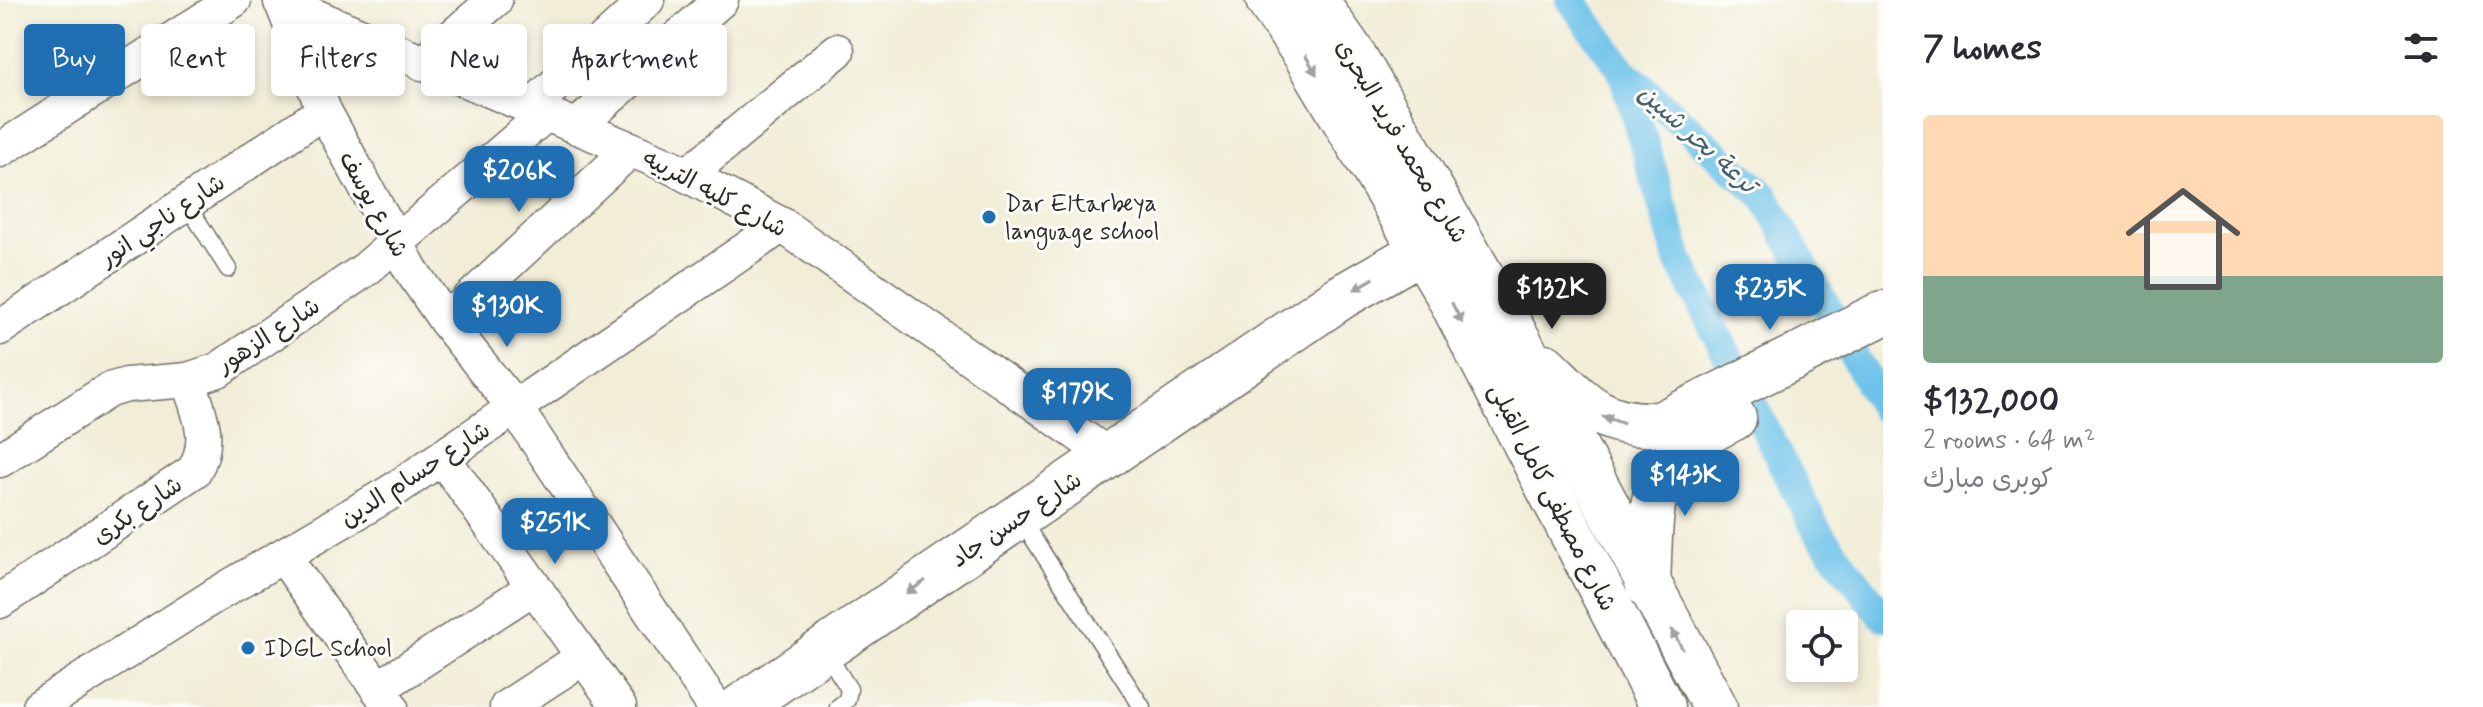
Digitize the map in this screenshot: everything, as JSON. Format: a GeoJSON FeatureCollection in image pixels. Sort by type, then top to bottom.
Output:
{"type":"FeatureCollection","features":[{"type":"Feature","properties":{"kind":"main road","name":"شارع مصطفى كامل القبلى"},"geometry":{"type":"LineString","coordinates":[[1268,0],[1439,241],[1662,707]]}},
{"type":"Feature","properties":{"kind":"main road","name":"شارع محمد فريد البحرى"},"geometry":{"type":"LineString","coordinates":[[1315,0],[1353,54],[1439,241],[1518,339],[1715,707]]}},
{"type":"Feature","properties":{"kind":"main road","name":"شارع حسن جاد"},"geometry":{"type":"LineString","coordinates":[[740,707],[1341,297],[1439,241]]}},
{"type":"Feature","properties":{"kind":"main road"},"geometry":{"type":"LineString","coordinates":[[1648,586],[1652,503],[1661,476],[1693,424],[1883,313]]}},
{"type":"Feature","properties":{"kind":"main road"},"geometry":{"type":"LineString","coordinates":[[1518,339],[1579,399],[1602,417],[1631,426],[1693,424],[1883,344]]}},
{"type":"Feature","properties":{"kind":"street"},"geometry":{"type":"LineString","coordinates":[[0,150],[234,0]]}},
{"type":"Feature","properties":{"kind":"street"},"geometry":{"type":"LineString","coordinates":[[467,24],[495,0]]}},
{"type":"Feature","properties":{"kind":"street"},"geometry":{"type":"LineString","coordinates":[[551,116],[647,0]]}},
{"type":"Feature","properties":{"kind":"street"},"geometry":{"type":"LineString","coordinates":[[551,116],[721,0]]}},
{"type":"Feature","properties":{"kind":"street","name":"شارع كليه التربيه"},"geometry":{"type":"LineString","coordinates":[[281,1],[421,63]]}},
{"type":"Feature","properties":{"kind":"street","name":"شارع يوسف"},"geometry":{"type":"LineString","coordinates":[[281,1],[324,111],[396,242],[446,321],[515,408],[715,707]]}},
{"type":"Feature","properties":{"kind":"street"},"geometry":{"type":"LineString","coordinates":[[687,175],[837,51]]}},
{"type":"Feature","properties":{"kind":"street","name":"شارع كليه التربيه"},"geometry":{"type":"LineString","coordinates":[[502,96],[631,149],[782,225],[1108,455]]}},
{"type":"Feature","properties":{"kind":"street","name":"شارع ناجي انور"},"geometry":{"type":"LineString","coordinates":[[0,328],[324,111]]}},
{"type":"Feature","properties":{"kind":"street","name":"شارع الزهور"},"geometry":{"type":"LineString","coordinates":[[0,460],[109,390],[127,385],[188,380],[218,370],[350,281],[551,116]]}},
{"type":"Feature","properties":{"kind":"street"},"geometry":{"type":"LineString","coordinates":[[446,321],[631,149]]}},
{"type":"Feature","properties":{"kind":"street","name":"شارع حسام الدين"},"geometry":{"type":"LineString","coordinates":[[39,707],[214,596],[284,557],[443,458],[782,225]]}},
{"type":"Feature","properties":{"kind":"street","name":"شارع بكرى"},"geometry":{"type":"LineString","coordinates":[[0,601],[194,471],[202,456],[205,440],[188,380]]}},
{"type":"Feature","properties":{"kind":"street"},"geometry":{"type":"LineString","coordinates":[[443,458],[619,707]]}},
{"type":"Feature","properties":{"kind":"street"},"geometry":{"type":"LineString","coordinates":[[284,557],[385,698],[534,587]]}},
{"type":"Feature","properties":{"kind":"street"},"geometry":{"type":"LineString","coordinates":[[507,707],[584,657]]}},
{"type":"Feature","properties":{"kind":"lane"},"geometry":{"type":"LineString","coordinates":[[187,204],[228,269]]}},
{"type":"Feature","properties":{"kind":"lane"},"geometry":{"type":"LineString","coordinates":[[1019,516],[1142,707]]}},
{"type":"Feature","properties":{"kind":"lane"},"geometry":{"type":"LineString","coordinates":[[824,650],[849,689],[847,700],[838,707]]}},
{"type":"Feature","properties":{"kind":"waterway","name":"ترعة بحر شبين"},"geometry":{"type":"LineString","coordinates":[[1571,0],[1622,70],[1765,197],[1883,408]]}},
{"type":"Feature","properties":{"kind":"waterway"},"geometry":{"type":"LineString","coordinates":[[1622,70],[1679,260],[1817,531],[1883,616]]}},
{"type":"Feature","properties":{"kind":"place","name":"Dar Eltarbeya language school"},"geometry":{"type":"Point","coordinates":[989,217]}},
{"type":"Feature","properties":{"kind":"place","name":"IDGL School"},"geometry":{"type":"Point","coordinates":[248,648]}}]}
